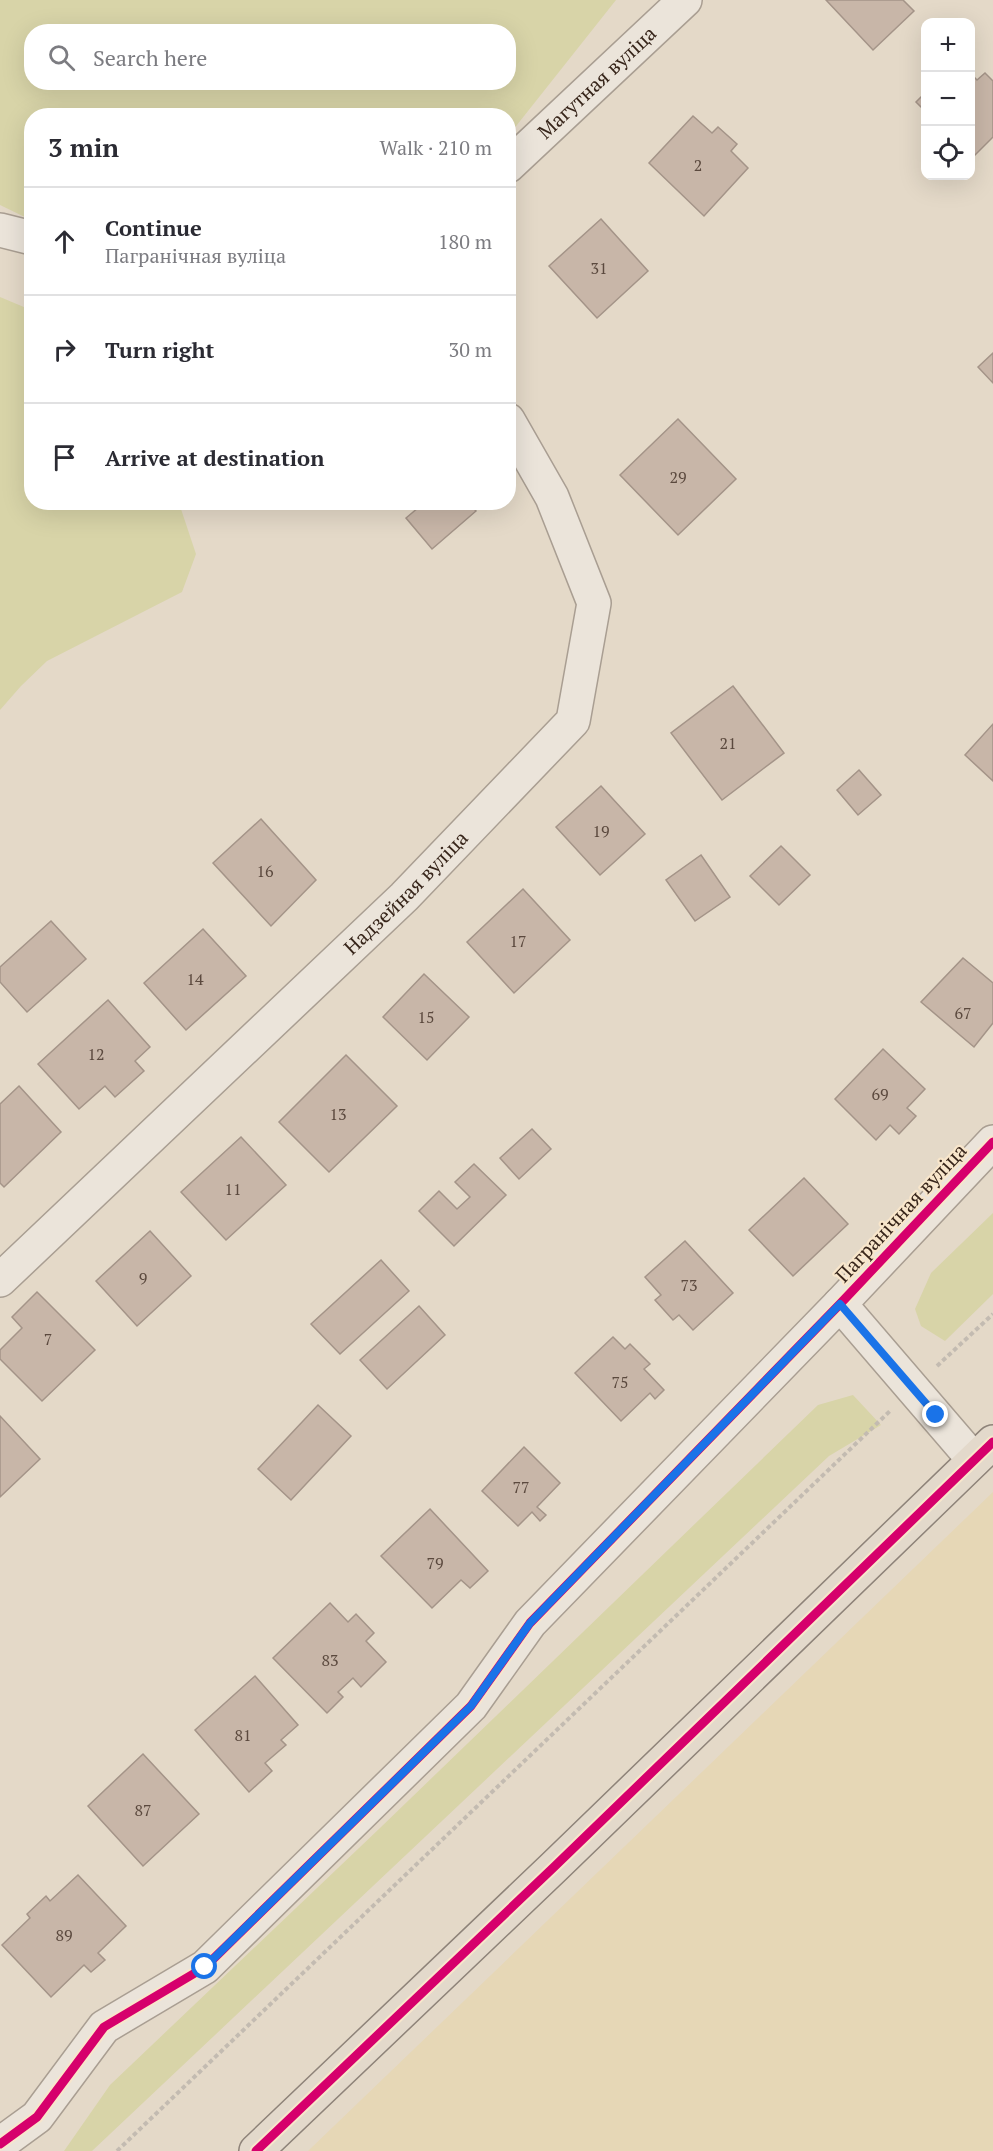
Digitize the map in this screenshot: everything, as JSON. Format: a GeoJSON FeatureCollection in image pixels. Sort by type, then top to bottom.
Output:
{"type":"FeatureCollection","features":[{"type":"Feature","properties":{"kind":"main road"},"geometry":{"type":"LineString","coordinates":[[256,2151],[546,1875],[984,1451]]}},
{"type":"Feature","properties":{"kind":"street","name":"Магутная вуліца"},"geometry":{"type":"LineString","coordinates":[[516,158],[685,0]]}},
{"type":"Feature","properties":{"kind":"street"},"geometry":{"type":"LineString","coordinates":[[0,230],[24,236]]}},
{"type":"Feature","properties":{"kind":"street","name":"Надзейная вуліца"},"geometry":{"type":"LineString","coordinates":[[0,1280],[404,897],[573,721],[594,603],[552,497],[516,434]]}},
{"type":"Feature","properties":{"kind":"street","name":"Пагранічная вуліца"},"geometry":{"type":"LineString","coordinates":[[0,2144],[37,2117],[104,2027],[205,1967],[471,1706],[530,1623],[840,1304],[993,1142]]}},
{"type":"Feature","properties":{"kind":"street"},"geometry":{"type":"LineString","coordinates":[[840,1304],[913,1388],[984,1451]]}},
{"type":"Feature","properties":{"kind":"path"},"geometry":{"type":"LineString","coordinates":[[117,2151],[993,1314]]}},
{"type":"Feature","properties":{"kind":"shaded area"},"geometry":{"type":"Polygon","coordinates":[[[0,0],[616,0],[516,126],[516,108],[24,108],[24,217],[0,205],[0,0]]]}},
{"type":"Feature","properties":{"kind":"shaded area"},"geometry":{"type":"Polygon","coordinates":[[[0,297],[24,307],[24,510],[181,510],[196,554],[182,592],[47,661],[0,710],[0,297]]]}},
{"type":"Feature","properties":{"kind":"shaded area"},"geometry":{"type":"Polygon","coordinates":[[[993,1213],[993,1294],[945,1341],[921,1326],[915,1309],[931,1273],[993,1213]]]}},
{"type":"Feature","properties":{"kind":"shaded area"},"geometry":{"type":"Polygon","coordinates":[[[853,1395],[881,1425],[829,1456],[92,2151],[64,2151],[110,2085],[818,1405],[853,1395]]]}},
{"type":"Feature","properties":{"kind":"shaded area"},"geometry":{"type":"Polygon","coordinates":[[[993,1492],[993,2151],[308,2151],[993,1492]]]}},
{"type":"Feature","properties":{"kind":"building"},"geometry":{"type":"Polygon","coordinates":[[[826,0],[903,0],[914,11],[873,50],[826,0]]]}},
{"type":"Feature","properties":{"kind":"building"},"geometry":{"type":"Polygon","coordinates":[[[985,73],[993,81],[993,137],[975,155],[975,78],[977,80],[985,73]]]}},
{"type":"Feature","properties":{"kind":"building"},"geometry":{"type":"Polygon","coordinates":[[[921,97],[921,107],[916,102],[921,97]]]}},
{"type":"Feature","properties":{"kind":"building"},"geometry":{"type":"Polygon","coordinates":[[[693,116],[712,133],[718,127],[737,144],[731,151],[748,168],[704,216],[649,163],[693,116]]]}},
{"type":"Feature","properties":{"kind":"building"},"geometry":{"type":"Polygon","coordinates":[[[601,219],[648,271],[597,318],[549,266],[601,219]]]}},
{"type":"Feature","properties":{"kind":"building"},"geometry":{"type":"Polygon","coordinates":[[[993,353],[993,383],[978,367],[993,353]]]}},
{"type":"Feature","properties":{"kind":"building"},"geometry":{"type":"Polygon","coordinates":[[[678,419],[736,479],[678,535],[620,475],[678,419]]]}},
{"type":"Feature","properties":{"kind":"building"},"geometry":{"type":"Polygon","coordinates":[[[416,510],[476,511],[432,549],[406,518],[416,510]]]}},
{"type":"Feature","properties":{"kind":"building"},"geometry":{"type":"Polygon","coordinates":[[[733,686],[784,753],[722,800],[671,733],[733,686]]]}},
{"type":"Feature","properties":{"kind":"building"},"geometry":{"type":"Polygon","coordinates":[[[993,724],[993,781],[965,755],[993,724]]]}},
{"type":"Feature","properties":{"kind":"building"},"geometry":{"type":"Polygon","coordinates":[[[859,770],[881,795],[858,815],[837,790],[859,770]]]}},
{"type":"Feature","properties":{"kind":"building"},"geometry":{"type":"Polygon","coordinates":[[[601,786],[645,834],[600,875],[556,827],[601,786]]]}},
{"type":"Feature","properties":{"kind":"building"},"geometry":{"type":"Polygon","coordinates":[[[261,819],[316,880],[271,926],[213,863],[261,819]]]}},
{"type":"Feature","properties":{"kind":"building"},"geometry":{"type":"Polygon","coordinates":[[[781,846],[810,875],[779,905],[750,876],[781,846]]]}},
{"type":"Feature","properties":{"kind":"building"},"geometry":{"type":"Polygon","coordinates":[[[701,855],[730,897],[695,921],[666,880],[701,855]]]}},
{"type":"Feature","properties":{"kind":"building"},"geometry":{"type":"Polygon","coordinates":[[[523,889],[570,940],[514,993],[467,942],[523,889]]]}},
{"type":"Feature","properties":{"kind":"building"},"geometry":{"type":"Polygon","coordinates":[[[51,921],[86,959],[27,1012],[0,982],[0,967],[51,921]]]}},
{"type":"Feature","properties":{"kind":"building"},"geometry":{"type":"Polygon","coordinates":[[[203,929],[246,976],[186,1030],[144,983],[203,929]]]}},
{"type":"Feature","properties":{"kind":"building"},"geometry":{"type":"Polygon","coordinates":[[[963,958],[993,983],[993,1023],[974,1047],[921,1002],[963,958]]]}},
{"type":"Feature","properties":{"kind":"building"},"geometry":{"type":"Polygon","coordinates":[[[424,974],[469,1017],[427,1060],[383,1017],[424,974]]]}},
{"type":"Feature","properties":{"kind":"building"},"geometry":{"type":"Polygon","coordinates":[[[108,1000],[150,1047],[135,1061],[144,1071],[115,1097],[105,1086],[79,1109],[38,1064],[108,1000]]]}},
{"type":"Feature","properties":{"kind":"building"},"geometry":{"type":"Polygon","coordinates":[[[883,1049],[925,1089],[907,1108],[916,1116],[899,1134],[890,1125],[876,1140],[835,1099],[883,1049]]]}},
{"type":"Feature","properties":{"kind":"building"},"geometry":{"type":"Polygon","coordinates":[[[346,1055],[397,1106],[329,1172],[279,1122],[346,1055]]]}},
{"type":"Feature","properties":{"kind":"building"},"geometry":{"type":"Polygon","coordinates":[[[19,1086],[61,1132],[4,1187],[0,1183],[0,1104],[19,1086]]]}},
{"type":"Feature","properties":{"kind":"building"},"geometry":{"type":"Polygon","coordinates":[[[532,1129],[551,1149],[519,1179],[500,1158],[532,1129]]]}},
{"type":"Feature","properties":{"kind":"building"},"geometry":{"type":"Polygon","coordinates":[[[241,1137],[286,1185],[226,1240],[181,1192],[241,1137]]]}},
{"type":"Feature","properties":{"kind":"building"},"geometry":{"type":"Polygon","coordinates":[[[474,1164],[506,1195],[454,1246],[419,1211],[439,1191],[457,1209],[470,1197],[455,1182],[474,1164]]]}},
{"type":"Feature","properties":{"kind":"building"},"geometry":{"type":"Polygon","coordinates":[[[804,1178],[848,1224],[793,1276],[749,1230],[804,1178]]]}},
{"type":"Feature","properties":{"kind":"building"},"geometry":{"type":"Polygon","coordinates":[[[150,1231],[191,1276],[137,1326],[96,1281],[150,1231]]]}},
{"type":"Feature","properties":{"kind":"building"},"geometry":{"type":"Polygon","coordinates":[[[685,1241],[733,1293],[693,1330],[679,1315],[673,1320],[655,1300],[661,1295],[645,1277],[685,1241]]]}},
{"type":"Feature","properties":{"kind":"building"},"geometry":{"type":"Polygon","coordinates":[[[381,1260],[409,1291],[340,1354],[311,1324],[381,1260]]]}},
{"type":"Feature","properties":{"kind":"building"},"geometry":{"type":"Polygon","coordinates":[[[37,1292],[95,1350],[42,1401],[0,1359],[0,1350],[22,1328],[12,1317],[37,1292]]]}},
{"type":"Feature","properties":{"kind":"building"},"geometry":{"type":"Polygon","coordinates":[[[419,1306],[445,1335],[387,1389],[360,1360],[419,1306]]]}},
{"type":"Feature","properties":{"kind":"building"},"geometry":{"type":"Polygon","coordinates":[[[613,1337],[625,1349],[630,1344],[650,1364],[644,1369],[664,1390],[655,1399],[650,1393],[621,1421],[575,1373],[613,1337]]]}},
{"type":"Feature","properties":{"kind":"building"},"geometry":{"type":"Polygon","coordinates":[[[318,1405],[351,1436],[291,1500],[258,1469],[318,1405]]]}},
{"type":"Feature","properties":{"kind":"building"},"geometry":{"type":"Polygon","coordinates":[[[0,1416],[40,1459],[0,1497],[0,1416]]]}},
{"type":"Feature","properties":{"kind":"building"},"geometry":{"type":"Polygon","coordinates":[[[524,1447],[560,1483],[537,1507],[546,1515],[540,1521],[532,1512],[518,1526],[482,1491],[524,1447]]]}},
{"type":"Feature","properties":{"kind":"building"},"geometry":{"type":"Polygon","coordinates":[[[430,1509],[488,1571],[470,1588],[461,1580],[432,1608],[381,1556],[430,1509]]]}},
{"type":"Feature","properties":{"kind":"building"},"geometry":{"type":"Polygon","coordinates":[[[330,1603],[348,1622],[356,1614],[374,1633],[366,1641],[386,1662],[361,1687],[353,1678],[338,1692],[343,1697],[327,1713],[273,1658],[330,1603]]]}},
{"type":"Feature","properties":{"kind":"building"},"geometry":{"type":"Polygon","coordinates":[[[255,1676],[298,1725],[281,1740],[286,1745],[265,1763],[272,1771],[249,1792],[195,1730],[255,1676]]]}},
{"type":"Feature","properties":{"kind":"building"},"geometry":{"type":"Polygon","coordinates":[[[143,1754],[199,1814],[143,1866],[88,1806],[143,1754]]]}},
{"type":"Feature","properties":{"kind":"building"},"geometry":{"type":"Polygon","coordinates":[[[78,1875],[126,1926],[98,1953],[105,1960],[91,1972],[84,1965],[51,1997],[2,1945],[30,1918],[27,1914],[46,1896],[50,1901],[78,1875]]]}},
{"type":"Feature","properties":{"kind":"cycle path"},"geometry":{"type":"LineString","coordinates":[[0,2144],[37,2117],[104,2027],[205,1967],[471,1706],[530,1623],[840,1304],[993,1142]]}},
{"type":"Feature","properties":{"kind":"cycle path"},"geometry":{"type":"LineString","coordinates":[[256,2151],[554,1867],[993,1442]]}},
{"type":"Feature","properties":{"kind":"route"},"geometry":{"type":"LineString","coordinates":[[205,1967],[471,1706],[530,1623],[840,1304],[936,1415]]}}]}
